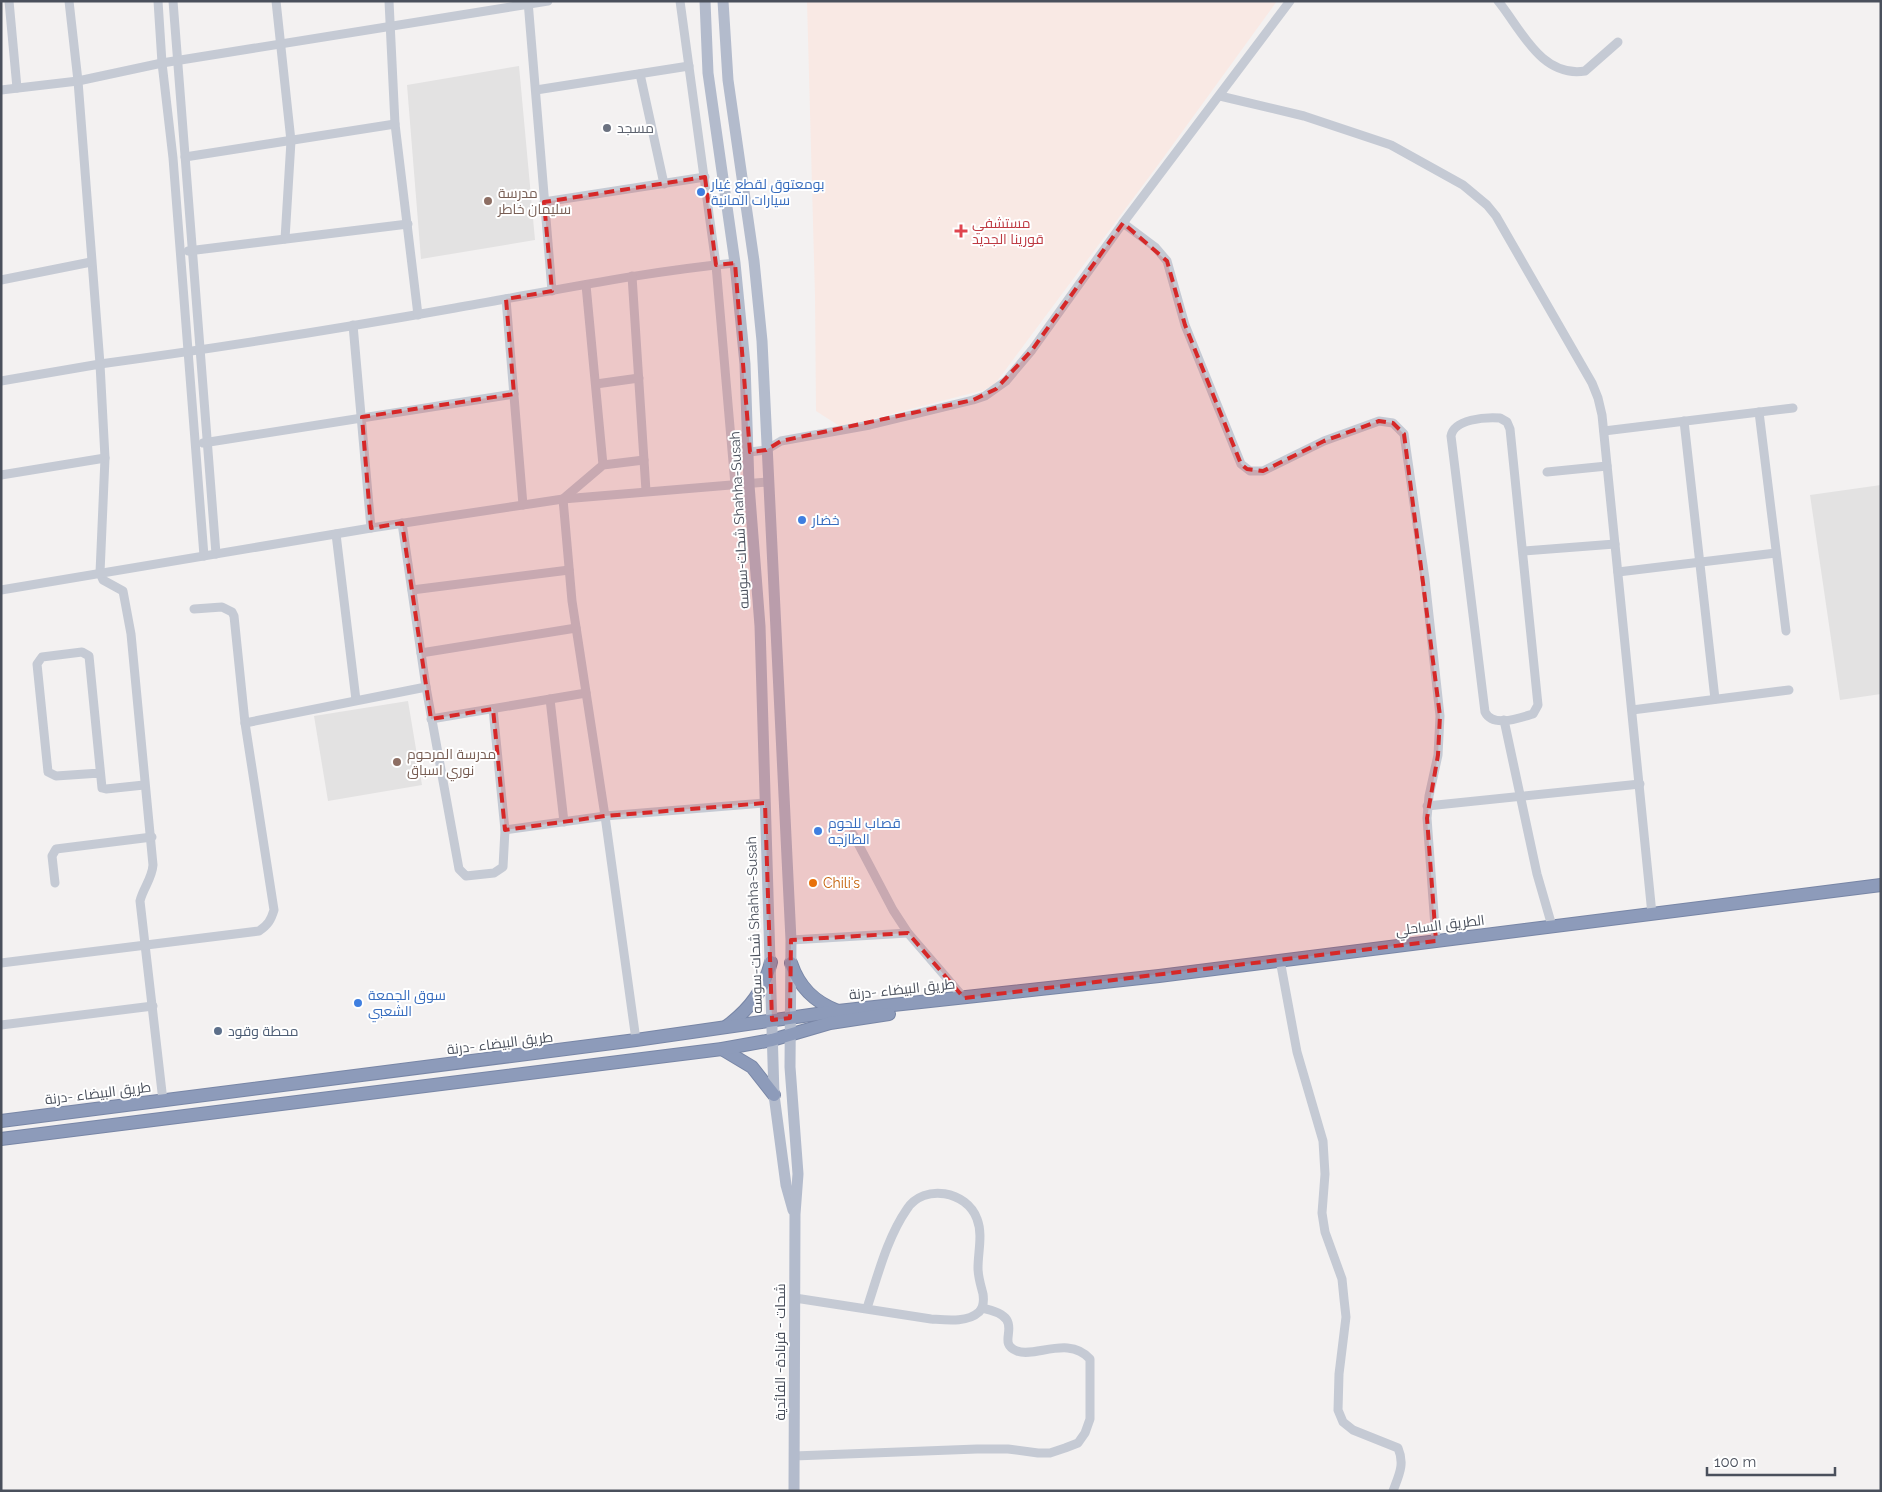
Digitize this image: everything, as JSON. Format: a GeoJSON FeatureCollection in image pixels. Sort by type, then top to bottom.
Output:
{"type":"FeatureCollection","features":[{"type":"Feature","properties":{"kind":"highway","name":"الطريق الساحلي"},"geometry":{"type":"LineString","coordinates":[[1002,995],[1552,926],[1880,888]]}},
{"type":"Feature","properties":{"kind":"highway"},"geometry":{"type":"LineString","coordinates":[[726,1026],[737,1019],[755,999],[762,988],[771,962]]}},
{"type":"Feature","properties":{"kind":"highway"},"geometry":{"type":"LineString","coordinates":[[791,963],[800,984],[808,994],[827,1007],[838,1011]]}},
{"type":"Feature","properties":{"kind":"highway"},"geometry":{"type":"LineString","coordinates":[[1,1139],[722,1050],[772,1040],[830,1023],[967,1004],[1002,995]]}},
{"type":"Feature","properties":{"kind":"highway","name":"طريق البيضاء -درنة"},"geometry":{"type":"LineString","coordinates":[[1,1121],[636,1040],[838,1011],[1002,995]]}},
{"type":"Feature","properties":{"kind":"highway"},"geometry":{"type":"LineString","coordinates":[[722,1050],[752,1067],[774,1095]]}},
{"type":"Feature","properties":{"kind":"main road","name":"شحات-سوسه Shahha-Susah"},"geometry":{"type":"LineString","coordinates":[[705,1],[708,72],[741,310],[750,452],[749,484],[760,626],[774,1095],[786,1186],[795,1214]]}},
{"type":"Feature","properties":{"kind":"main road"},"geometry":{"type":"LineString","coordinates":[[723,1],[728,80],[759,304],[791,940],[790,1067],[798,1174],[795,1214]]}},
{"type":"Feature","properties":{"kind":"main road","name":"شحات - قرنادة- الفائدية"},"geometry":{"type":"LineString","coordinates":[[794,1491],[795,1214]]}},
{"type":"Feature","properties":{"kind":"street"},"geometry":{"type":"LineString","coordinates":[[9,1],[17,88]]}},
{"type":"Feature","properties":{"kind":"street"},"geometry":{"type":"LineString","coordinates":[[69,1],[78,81],[100,364],[105,458],[100,573],[103,580],[123,591],[131,634],[144,785],[152,837],[152,875],[144,887],[140,901],[147,945],[163,1101]]}},
{"type":"Feature","properties":{"kind":"street"},"geometry":{"type":"LineString","coordinates":[[158,1],[162,63],[173,158],[204,556]]}},
{"type":"Feature","properties":{"kind":"street"},"geometry":{"type":"LineString","coordinates":[[173,1],[216,554]]}},
{"type":"Feature","properties":{"kind":"street"},"geometry":{"type":"LineString","coordinates":[[276,1],[291,140],[285,239]]}},
{"type":"Feature","properties":{"kind":"street"},"geometry":{"type":"LineString","coordinates":[[389,1],[395,124],[418,315]]}},
{"type":"Feature","properties":{"kind":"street"},"geometry":{"type":"LineString","coordinates":[[1,90],[78,81],[178,60],[282,46],[518,4],[548,1]]}},
{"type":"Feature","properties":{"kind":"street"},"geometry":{"type":"LineString","coordinates":[[680,1],[706,177],[716,265],[735,485]]}},
{"type":"Feature","properties":{"kind":"street"},"geometry":{"type":"LineString","coordinates":[[750,452],[766,450],[781,441],[870,425],[973,400],[996,389],[1015,371],[1032,350],[1123,223],[1290,1]]}},
{"type":"Feature","properties":{"kind":"street"},"geometry":{"type":"LineString","coordinates":[[1498,1],[1534,51],[1547,62],[1563,69],[1585,71],[1618,42]]}},
{"type":"Feature","properties":{"kind":"street"},"geometry":{"type":"LineString","coordinates":[[529,3],[552,291]]}},
{"type":"Feature","properties":{"kind":"street"},"geometry":{"type":"LineString","coordinates":[[536,90],[689,66]]}},
{"type":"Feature","properties":{"kind":"street"},"geometry":{"type":"LineString","coordinates":[[640,74],[664,184]]}},
{"type":"Feature","properties":{"kind":"street"},"geometry":{"type":"LineString","coordinates":[[1220,96],[1304,116],[1391,145],[1475,194],[1496,216],[1592,383],[1601,406],[1604,431],[1652,914]]}},
{"type":"Feature","properties":{"kind":"street"},"geometry":{"type":"LineString","coordinates":[[185,157],[395,124]]}},
{"type":"Feature","properties":{"kind":"street"},"geometry":{"type":"LineString","coordinates":[[544,202],[706,177]]}},
{"type":"Feature","properties":{"kind":"street"},"geometry":{"type":"LineString","coordinates":[[1123,223],[1155,246],[1167,260],[1186,325],[1241,464],[1247,470],[1263,471],[1324,441],[1379,421],[1393,423],[1404,434],[1420,535],[1440,716],[1438,755],[1427,806],[1436,941]]}},
{"type":"Feature","properties":{"kind":"street"},"geometry":{"type":"LineString","coordinates":[[180,252],[408,224]]}},
{"type":"Feature","properties":{"kind":"street"},"geometry":{"type":"LineString","coordinates":[[1,280],[91,262]]}},
{"type":"Feature","properties":{"kind":"street"},"geometry":{"type":"LineString","coordinates":[[1,381],[100,364],[353,326],[632,276],[735,264]]}},
{"type":"Feature","properties":{"kind":"street"},"geometry":{"type":"LineString","coordinates":[[632,276],[646,491]]}},
{"type":"Feature","properties":{"kind":"street"},"geometry":{"type":"LineString","coordinates":[[586,284],[603,465]]}},
{"type":"Feature","properties":{"kind":"street"},"geometry":{"type":"LineString","coordinates":[[506,299],[523,505]]}},
{"type":"Feature","properties":{"kind":"street"},"geometry":{"type":"LineString","coordinates":[[353,326],[371,528]]}},
{"type":"Feature","properties":{"kind":"street"},"geometry":{"type":"LineString","coordinates":[[596,384],[639,378]]}},
{"type":"Feature","properties":{"kind":"street"},"geometry":{"type":"LineString","coordinates":[[194,444],[514,394]]}},
{"type":"Feature","properties":{"kind":"street"},"geometry":{"type":"LineString","coordinates":[[1604,431],[1793,408]]}},
{"type":"Feature","properties":{"kind":"street"},"geometry":{"type":"LineString","coordinates":[[1759,412],[1786,631]]}},
{"type":"Feature","properties":{"kind":"street"},"geometry":{"type":"LineString","coordinates":[[1496,418],[1503,420],[1509,425],[1538,705],[1532,714],[1504,720],[1493,721],[1485,712],[1451,436],[1453,429],[1458,424],[1496,418]]}},
{"type":"Feature","properties":{"kind":"street"},"geometry":{"type":"LineString","coordinates":[[1684,421],[1698,562],[1715,700]]}},
{"type":"Feature","properties":{"kind":"street"},"geometry":{"type":"LineString","coordinates":[[1,475],[105,458]]}},
{"type":"Feature","properties":{"kind":"street"},"geometry":{"type":"LineString","coordinates":[[563,499],[603,465],[644,460]]}},
{"type":"Feature","properties":{"kind":"street"},"geometry":{"type":"LineString","coordinates":[[1547,472],[1607,466]]}},
{"type":"Feature","properties":{"kind":"street"},"geometry":{"type":"LineString","coordinates":[[1,590],[371,528],[563,499],[768,482]]}},
{"type":"Feature","properties":{"kind":"street"},"geometry":{"type":"LineString","coordinates":[[563,499],[576,628],[605,816],[636,1040]]}},
{"type":"Feature","properties":{"kind":"street"},"geometry":{"type":"LineString","coordinates":[[402,523],[426,687],[459,869],[462,873],[472,877],[494,873],[504,867],[505,830],[493,708]]}},
{"type":"Feature","properties":{"kind":"street"},"geometry":{"type":"LineString","coordinates":[[336,534],[356,700]]}},
{"type":"Feature","properties":{"kind":"street"},"geometry":{"type":"LineString","coordinates":[[1523,551],[1615,544]]}},
{"type":"Feature","properties":{"kind":"street"},"geometry":{"type":"LineString","coordinates":[[1618,572],[1776,553]]}},
{"type":"Feature","properties":{"kind":"street"},"geometry":{"type":"LineString","coordinates":[[412,590],[569,570]]}},
{"type":"Feature","properties":{"kind":"street"},"geometry":{"type":"LineString","coordinates":[[1,963],[259,931],[267,926],[272,919],[274,910],[245,723],[232,612],[222,607],[194,610]]}},
{"type":"Feature","properties":{"kind":"street"},"geometry":{"type":"LineString","coordinates":[[421,653],[576,628]]}},
{"type":"Feature","properties":{"kind":"street"},"geometry":{"type":"LineString","coordinates":[[100,773],[56,776],[48,772],[37,664],[42,657],[82,652],[89,656],[100,773],[101,784],[106,790],[144,785]]}},
{"type":"Feature","properties":{"kind":"street"},"geometry":{"type":"LineString","coordinates":[[245,723],[426,687]]}},
{"type":"Feature","properties":{"kind":"street"},"geometry":{"type":"LineString","coordinates":[[1632,710],[1789,690]]}},
{"type":"Feature","properties":{"kind":"street"},"geometry":{"type":"LineString","coordinates":[[432,719],[586,693]]}},
{"type":"Feature","properties":{"kind":"street"},"geometry":{"type":"LineString","coordinates":[[550,699],[564,822]]}},
{"type":"Feature","properties":{"kind":"street"},"geometry":{"type":"LineString","coordinates":[[1504,720],[1536,874],[1552,926]]}},
{"type":"Feature","properties":{"kind":"street"},"geometry":{"type":"LineString","coordinates":[[1427,806],[1640,784]]}},
{"type":"Feature","properties":{"kind":"street"},"geometry":{"type":"LineString","coordinates":[[505,830],[605,816],[765,802]]}},
{"type":"Feature","properties":{"kind":"street"},"geometry":{"type":"LineString","coordinates":[[853,834],[893,910],[908,934],[964,998]]}},
{"type":"Feature","properties":{"kind":"street"},"geometry":{"type":"LineString","coordinates":[[55,882],[52,856],[56,849],[152,837]]}},
{"type":"Feature","properties":{"kind":"street"},"geometry":{"type":"LineString","coordinates":[[791,940],[908,934]]}},
{"type":"Feature","properties":{"kind":"street"},"geometry":{"type":"LineString","coordinates":[[1280,960],[1297,1052],[1323,1141],[1325,1174],[1322,1212],[1325,1232],[1342,1279],[1346,1317],[1339,1374],[1338,1410],[1343,1422],[1353,1430],[1398,1448],[1402,1457],[1401,1470],[1393,1491]]}},
{"type":"Feature","properties":{"kind":"street"},"geometry":{"type":"LineString","coordinates":[[1,1025],[153,1006]]}},
{"type":"Feature","properties":{"kind":"street"},"geometry":{"type":"LineString","coordinates":[[796,1298],[951,1320],[971,1317],[982,1308],[984,1301],[978,1272],[980,1232],[978,1220],[972,1209],[965,1202],[939,1192],[919,1198],[908,1208],[889,1244],[867,1308]]}},
{"type":"Feature","properties":{"kind":"street"},"geometry":{"type":"LineString","coordinates":[[794,1456],[977,1448],[1050,1453],[1078,1443],[1085,1433],[1090,1418],[1090,1358],[1078,1350],[1062,1348],[1015,1351],[1010,1347],[1008,1341],[1009,1322],[1007,1317],[1003,1313],[982,1308]]}},
{"type":"Feature","properties":{"kind":"highlighted area"},"geometry":{"type":"Polygon","coordinates":[[[705,177],[716,265],[735,263],[750,452],[766,450],[781,441],[973,400],[996,389],[1032,350],[1123,223],[1167,261],[1185,325],[1241,464],[1247,469],[1263,471],[1324,441],[1379,421],[1393,423],[1404,434],[1440,716],[1438,755],[1427,818],[1436,941],[964,998],[908,933],[791,940],[790,1018],[772,1020],[765,803],[605,816],[505,830],[493,709],[431,719],[402,523],[371,528],[362,417],[514,394],[506,299],[552,291],[544,202],[705,177]]]}},
{"type":"Feature","properties":{"kind":"shaded area","name":"مستشفي قورينا الجديد"},"geometry":{"type":"Polygon","coordinates":[[[807,1],[1277,1],[995,384],[984,390],[841,427],[816,411],[815,296],[807,1]]]}},
{"type":"Feature","properties":{"kind":"shaded area"},"geometry":{"type":"Polygon","coordinates":[[[519,66],[535,240],[421,259],[407,85],[519,66]]]}},
{"type":"Feature","properties":{"kind":"shaded area"},"geometry":{"type":"Polygon","coordinates":[[[1881,485],[1881,694],[1840,700],[1810,495],[1881,485]]]}},
{"type":"Feature","properties":{"kind":"shaded area"},"geometry":{"type":"Polygon","coordinates":[[[408,701],[422,785],[328,801],[314,716],[408,701]]]}},
{"type":"Feature","properties":{"kind":"place","name":"مسجد"},"geometry":{"type":"Point","coordinates":[607,128]}},
{"type":"Feature","properties":{"kind":"place","name":"بومعتوق لقطع غيار سيارات المانية"},"geometry":{"type":"Point","coordinates":[701,192]}},
{"type":"Feature","properties":{"kind":"place","name":"مدرسة سليمان خاطر"},"geometry":{"type":"Point","coordinates":[488,201]}},
{"type":"Feature","properties":{"kind":"place","name":"مستشفي قورينا الجديد"},"geometry":{"type":"Point","coordinates":[961,231]}},
{"type":"Feature","properties":{"kind":"place","name":"خضار"},"geometry":{"type":"Point","coordinates":[802,520]}},
{"type":"Feature","properties":{"kind":"place","name":"مدرسة المرحوم نوري اسباق"},"geometry":{"type":"Point","coordinates":[397,762]}},
{"type":"Feature","properties":{"kind":"place","name":"قصاب للحوم الطازجه"},"geometry":{"type":"Point","coordinates":[818,831]}},
{"type":"Feature","properties":{"kind":"place","name":"Chili's"},"geometry":{"type":"Point","coordinates":[813,883]}},
{"type":"Feature","properties":{"kind":"place","name":"سوق الجمعة الشعبي"},"geometry":{"type":"Point","coordinates":[358,1003]}},
{"type":"Feature","properties":{"kind":"place","name":"محطة وقود"},"geometry":{"type":"Point","coordinates":[218,1031]}}]}
